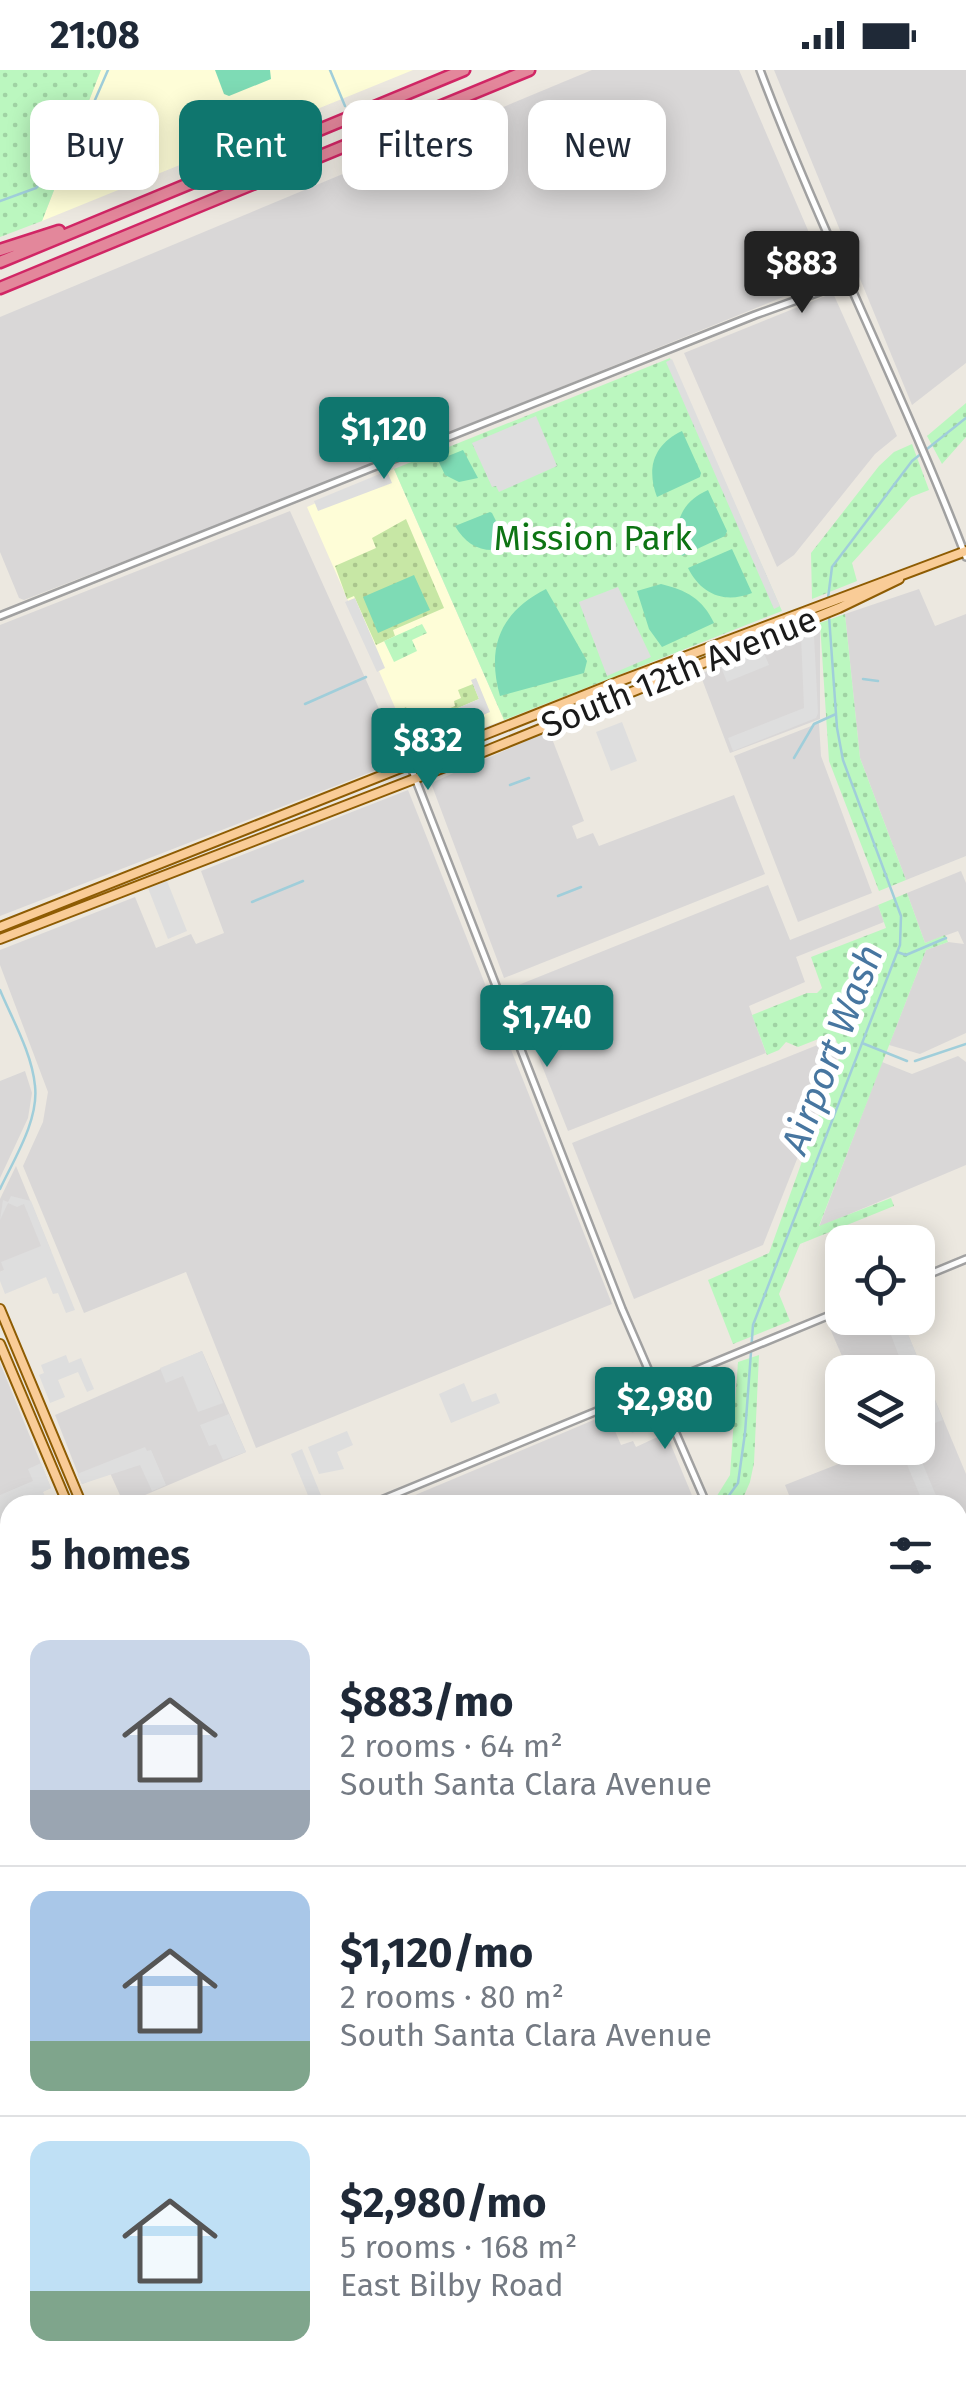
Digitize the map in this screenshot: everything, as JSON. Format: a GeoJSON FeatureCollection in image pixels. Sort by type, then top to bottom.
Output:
{"type":"FeatureCollection","features":[{"type":"Feature","properties":{"kind":"highway"},"geometry":{"type":"LineString","coordinates":[[0,262],[464,70]]}},
{"type":"Feature","properties":{"kind":"highway"},"geometry":{"type":"LineString","coordinates":[[0,288],[529,70]]}},
{"type":"Feature","properties":{"kind":"highway"},"geometry":{"type":"LineString","coordinates":[[0,250],[136,205]]}},
{"type":"Feature","properties":{"kind":"main road","name":"South 12th Avenue"},"geometry":{"type":"LineString","coordinates":[[0,928],[838,597],[965,553]]}},
{"type":"Feature","properties":{"kind":"main road","name":"South 12th Avenue"},"geometry":{"type":"LineString","coordinates":[[0,938],[821,616],[882,590],[908,574]]}},
{"type":"Feature","properties":{"kind":"main road"},"geometry":{"type":"LineString","coordinates":[[502,728],[508,740]]}},
{"type":"Feature","properties":{"kind":"main road"},"geometry":{"type":"LineString","coordinates":[[0,1309],[78,1495]]}},
{"type":"Feature","properties":{"kind":"main road"},"geometry":{"type":"LineString","coordinates":[[0,1344],[64,1495]]}},
{"type":"Feature","properties":{"kind":"street"},"geometry":{"type":"LineString","coordinates":[[760,70],[965,553]]}},
{"type":"Feature","properties":{"kind":"street"},"geometry":{"type":"LineString","coordinates":[[0,616],[755,315],[850,282]]}},
{"type":"Feature","properties":{"kind":"street"},"geometry":{"type":"LineString","coordinates":[[410,765],[622,1309],[703,1495]]}},
{"type":"Feature","properties":{"kind":"street"},"geometry":{"type":"LineString","coordinates":[[935,1272],[966,1260]]}},
{"type":"Feature","properties":{"kind":"street"},"geometry":{"type":"LineString","coordinates":[[393,1495],[825,1317]]}},
{"type":"Feature","properties":{"kind":"shaded area"},"geometry":{"type":"Polygon","coordinates":[[[101,70],[413,70],[322,107],[322,100],[179,100],[179,165],[159,173],[159,100],[89,100],[101,70]]]}},
{"type":"Feature","properties":{"kind":"shaded area"},"geometry":{"type":"Polygon","coordinates":[[[592,70],[739,70],[826,272],[825,280],[304,491],[24,600],[19,598],[0,552],[0,317],[304,190],[322,190],[322,183],[342,174],[342,190],[508,190],[508,105],[592,70]]]}},
{"type":"Feature","properties":{"kind":"shaded area"},"geometry":{"type":"Polygon","coordinates":[[[774,70],[966,70],[966,363],[912,405],[774,70]]]}},
{"type":"Feature","properties":{"kind":"shaded area"},"geometry":{"type":"Polygon","coordinates":[[[54,190],[118,190],[42,221],[54,190]]]}},
{"type":"Feature","properties":{"kind":"shaded area"},"geometry":{"type":"Polygon","coordinates":[[[833,293],[897,436],[875,454],[794,555],[777,567],[684,353],[833,293]]]}},
{"type":"Feature","properties":{"kind":"shaded area"},"geometry":{"type":"Polygon","coordinates":[[[672,359],[780,606],[774,609],[666,362],[672,359]]]}},
{"type":"Feature","properties":{"kind":"shaded area"},"geometry":{"type":"Polygon","coordinates":[[[536,416],[557,466],[499,492],[496,486],[492,487],[472,443],[536,416]]]}},
{"type":"Feature","properties":{"kind":"shaded area"},"geometry":{"type":"Polygon","coordinates":[[[394,469],[504,720],[415,753],[307,507],[394,469]]]}},
{"type":"Feature","properties":{"kind":"shaded area"},"geometry":{"type":"Polygon","coordinates":[[[387,471],[392,483],[318,511],[314,501],[387,471]]]}},
{"type":"Feature","properties":{"kind":"shaded area"},"geometry":{"type":"Polygon","coordinates":[[[290,511],[402,760],[0,916],[0,625],[290,511]]]}},
{"type":"Feature","properties":{"kind":"shaded area"},"geometry":{"type":"Polygon","coordinates":[[[618,587],[651,657],[607,676],[579,602],[618,587]]]}},
{"type":"Feature","properties":{"kind":"shaded area"},"geometry":{"type":"Polygon","coordinates":[[[919,589],[935,626],[966,614],[966,856],[906,880],[860,758],[845,614],[919,589]]]}},
{"type":"Feature","properties":{"kind":"shaded area"},"geometry":{"type":"Polygon","coordinates":[[[355,598],[385,668],[377,672],[345,602],[355,598]]]}},
{"type":"Feature","properties":{"kind":"shaded area"},"geometry":{"type":"Polygon","coordinates":[[[820,624],[820,719],[730,753],[700,674],[820,624]]]}},
{"type":"Feature","properties":{"kind":"shaded area"},"geometry":{"type":"Polygon","coordinates":[[[801,636],[814,636],[816,718],[733,751],[728,738],[804,708],[801,636]]]}},
{"type":"Feature","properties":{"kind":"shaded area"},"geometry":{"type":"Polygon","coordinates":[[[763,651],[769,665],[727,682],[721,667],[763,651]]]}},
{"type":"Feature","properties":{"kind":"shaded area"},"geometry":{"type":"Polygon","coordinates":[[[476,678],[490,712],[424,740],[418,725],[479,699],[471,680],[476,678]]]}},
{"type":"Feature","properties":{"kind":"shaded area"},"geometry":{"type":"Polygon","coordinates":[[[622,722],[637,761],[611,771],[596,732],[622,722]]]}},
{"type":"Feature","properties":{"kind":"shaded area"},"geometry":{"type":"Polygon","coordinates":[[[819,723],[821,756],[872,893],[798,922],[734,756],[819,723]]]}},
{"type":"Feature","properties":{"kind":"shaded area"},"geometry":{"type":"Polygon","coordinates":[[[549,731],[584,821],[572,826],[577,839],[593,833],[599,846],[734,795],[765,874],[504,978],[431,783],[549,731]]]}},
{"type":"Feature","properties":{"kind":"shaded area"},"geometry":{"type":"Polygon","coordinates":[[[408,790],[612,1304],[256,1448],[186,1272],[84,1313],[23,1166],[43,1122],[48,1092],[0,965],[0,950],[135,897],[156,948],[191,934],[196,944],[224,933],[201,871],[408,790]]]}},
{"type":"Feature","properties":{"kind":"shaded area"},"geometry":{"type":"Polygon","coordinates":[[[961,871],[966,883],[966,1033],[920,1054],[889,1045],[926,950],[948,942],[964,944],[958,931],[925,943],[907,893],[961,871]]]}},
{"type":"Feature","properties":{"kind":"shaded area"},"geometry":{"type":"Polygon","coordinates":[[[167,881],[187,931],[168,939],[148,888],[167,881]]]}},
{"type":"Feature","properties":{"kind":"shaded area"},"geometry":{"type":"Polygon","coordinates":[[[768,885],[790,940],[878,905],[884,922],[796,957],[805,982],[749,1006],[766,1053],[568,1131],[511,988],[768,885]]]}},
{"type":"Feature","properties":{"kind":"shaded area"},"geometry":{"type":"Polygon","coordinates":[[[825,1042],[831,1043],[837,1058],[763,1245],[634,1299],[572,1143],[825,1042]]]}},
{"type":"Feature","properties":{"kind":"shaded area"},"geometry":{"type":"Polygon","coordinates":[[[958,1056],[966,1062],[966,1165],[819,1227],[882,1062],[912,1074],[958,1056]]]}},
{"type":"Feature","properties":{"kind":"shaded area"},"geometry":{"type":"Polygon","coordinates":[[[25,1071],[32,1093],[28,1118],[0,1178],[0,1081],[25,1071]]]}},
{"type":"Feature","properties":{"kind":"shaded area"},"geometry":{"type":"Polygon","coordinates":[[[16,1166],[51,1251],[0,1272],[0,1199],[16,1166]]]}},
{"type":"Feature","properties":{"kind":"shaded area"},"geometry":{"type":"Polygon","coordinates":[[[11,1196],[31,1201],[75,1310],[66,1313],[46,1277],[5,1294],[0,1281],[0,1272],[4,1270],[1,1262],[41,1246],[24,1204],[17,1207],[8,1203],[0,1220],[3,1200],[8,1202],[11,1196]]]}},
{"type":"Feature","properties":{"kind":"shaded area"},"geometry":{"type":"Polygon","coordinates":[[[833,1335],[908,1335],[916,1355],[842,1355],[833,1335]]]}},
{"type":"Feature","properties":{"kind":"shaded area"},"geometry":{"type":"Polygon","coordinates":[[[891,1335],[908,1335],[917,1355],[899,1355],[891,1335]]]}},
{"type":"Feature","properties":{"kind":"shaded area"},"geometry":{"type":"Polygon","coordinates":[[[202,1351],[246,1452],[145,1495],[120,1495],[110,1473],[82,1484],[55,1415],[202,1351]]]}},
{"type":"Feature","properties":{"kind":"shaded area"},"geometry":{"type":"Polygon","coordinates":[[[202,1351],[223,1403],[198,1412],[183,1376],[166,1383],[160,1368],[202,1351]]]}},
{"type":"Feature","properties":{"kind":"shaded area"},"geometry":{"type":"Polygon","coordinates":[[[66,1355],[69,1363],[81,1358],[94,1389],[87,1392],[78,1372],[58,1380],[65,1397],[50,1403],[39,1375],[44,1373],[41,1365],[66,1355]]]}},
{"type":"Feature","properties":{"kind":"shaded area"},"geometry":{"type":"Polygon","coordinates":[[[0,1363],[51,1488],[35,1495],[0,1495],[0,1363]]]}},
{"type":"Feature","properties":{"kind":"shaded area"},"geometry":{"type":"Polygon","coordinates":[[[464,1383],[472,1402],[496,1393],[500,1403],[451,1423],[439,1394],[464,1383]]]}},
{"type":"Feature","properties":{"kind":"shaded area"},"geometry":{"type":"Polygon","coordinates":[[[652,1393],[657,1404],[647,1409],[654,1424],[632,1433],[623,1412],[610,1417],[608,1411],[652,1393]]]}},
{"type":"Feature","properties":{"kind":"shaded area"},"geometry":{"type":"Polygon","coordinates":[[[935,1400],[966,1474],[966,1495],[789,1495],[785,1485],[836,1465],[935,1465],[935,1400]]]}},
{"type":"Feature","properties":{"kind":"shaded area"},"geometry":{"type":"Polygon","coordinates":[[[935,1400],[943,1420],[935,1423],[935,1400]]]}},
{"type":"Feature","properties":{"kind":"shaded area"},"geometry":{"type":"Polygon","coordinates":[[[229,1414],[246,1452],[223,1460],[216,1444],[209,1446],[200,1425],[229,1414]]]}},
{"type":"Feature","properties":{"kind":"shaded area"},"geometry":{"type":"Polygon","coordinates":[[[608,1414],[621,1445],[633,1441],[636,1447],[666,1433],[692,1495],[415,1495],[608,1414]]]}},
{"type":"Feature","properties":{"kind":"shaded area"},"geometry":{"type":"Polygon","coordinates":[[[347,1431],[353,1445],[337,1452],[344,1469],[319,1474],[308,1447],[347,1431]]]}},
{"type":"Feature","properties":{"kind":"shaded area"},"geometry":{"type":"Polygon","coordinates":[[[145,1447],[151,1450],[166,1485],[152,1491],[140,1465],[82,1484],[77,1474],[145,1447]]]}},
{"type":"Feature","properties":{"kind":"shaded area"},"geometry":{"type":"Polygon","coordinates":[[[302,1449],[321,1495],[308,1495],[291,1454],[302,1449]]]}},
{"type":"Feature","properties":{"kind":"shaded area"},"geometry":{"type":"Polygon","coordinates":[[[41,1463],[51,1488],[43,1492],[44,1495],[0,1495],[33,1481],[28,1469],[41,1463]]]}},
{"type":"Feature","properties":{"kind":"shaded area"},"geometry":{"type":"Polygon","coordinates":[[[907,1465],[923,1465],[936,1495],[920,1495],[907,1465]]]}},
{"type":"Feature","properties":{"kind":"green space"},"geometry":{"type":"Polygon","coordinates":[[[0,70],[101,70],[89,100],[30,100],[30,190],[54,190],[42,221],[0,237],[0,70]]]}},
{"type":"Feature","properties":{"kind":"green space"},"geometry":{"type":"Polygon","coordinates":[[[215,70],[270,70],[271,79],[229,96],[224,94],[215,70]]]}},
{"type":"Feature","properties":{"kind":"green space","name":"Mission Park"},"geometry":{"type":"Polygon","coordinates":[[[670,358],[782,611],[504,720],[394,469],[670,358]]]}},
{"type":"Feature","properties":{"kind":"green space"},"geometry":{"type":"Polygon","coordinates":[[[966,403],[966,437],[942,464],[927,436],[966,403]]]}},
{"type":"Feature","properties":{"kind":"green space"},"geometry":{"type":"Polygon","coordinates":[[[682,431],[700,477],[657,497],[652,476],[655,458],[672,436],[682,431]]]}},
{"type":"Feature","properties":{"kind":"green space"},"geometry":{"type":"Polygon","coordinates":[[[912,444],[929,490],[911,497],[852,563],[857,581],[812,599],[811,553],[879,466],[894,452],[912,444]]]}},
{"type":"Feature","properties":{"kind":"green space"},"geometry":{"type":"Polygon","coordinates":[[[463,450],[478,478],[459,482],[445,475],[438,460],[463,450]]]}},
{"type":"Feature","properties":{"kind":"green space"},"geometry":{"type":"Polygon","coordinates":[[[708,490],[727,531],[725,536],[682,556],[677,535],[680,517],[691,501],[708,490]]]}},
{"type":"Feature","properties":{"kind":"green space"},"geometry":{"type":"Polygon","coordinates":[[[490,512],[509,547],[478,547],[455,526],[490,512]]]}},
{"type":"Feature","properties":{"kind":"green space"},"geometry":{"type":"Polygon","coordinates":[[[406,519],[444,608],[393,630],[395,636],[376,645],[354,596],[347,599],[335,566],[376,548],[372,538],[406,519]]]}},
{"type":"Feature","properties":{"kind":"green space"},"geometry":{"type":"Polygon","coordinates":[[[732,549],[752,593],[723,597],[707,590],[688,568],[732,549]]]}},
{"type":"Feature","properties":{"kind":"green space"},"geometry":{"type":"Polygon","coordinates":[[[414,575],[430,610],[378,633],[363,597],[414,575]]]}},
{"type":"Feature","properties":{"kind":"green space"},"geometry":{"type":"Polygon","coordinates":[[[661,584],[693,597],[714,623],[662,647],[649,629],[637,591],[661,584]]]}},
{"type":"Feature","properties":{"kind":"green space"},"geometry":{"type":"Polygon","coordinates":[[[546,589],[587,661],[584,673],[500,696],[495,661],[501,632],[518,608],[546,589]]]}},
{"type":"Feature","properties":{"kind":"green space"},"geometry":{"type":"Polygon","coordinates":[[[845,614],[860,758],[906,880],[879,891],[829,761],[820,623],[845,614]]]}},
{"type":"Feature","properties":{"kind":"green space"},"geometry":{"type":"Polygon","coordinates":[[[422,624],[427,633],[412,640],[417,651],[394,662],[384,641],[422,624]]]}},
{"type":"Feature","properties":{"kind":"green space"},"geometry":{"type":"Polygon","coordinates":[[[473,684],[479,699],[418,725],[424,740],[411,747],[397,712],[406,707],[411,719],[420,716],[422,720],[455,706],[454,701],[461,698],[458,690],[473,684]]]}},
{"type":"Feature","properties":{"kind":"green space"},"geometry":{"type":"Polygon","coordinates":[[[907,893],[925,943],[945,935],[948,942],[926,950],[819,1226],[891,1198],[894,1206],[847,1225],[825,1225],[825,1234],[800,1244],[779,1294],[790,1321],[733,1344],[708,1280],[769,1253],[841,1053],[836,1040],[826,1036],[798,1047],[786,1042],[767,1055],[752,1015],[807,993],[817,993],[822,988],[811,957],[886,928],[878,905],[907,893]]]}},
{"type":"Feature","properties":{"kind":"green space"},"geometry":{"type":"Polygon","coordinates":[[[759,1355],[754,1463],[744,1495],[718,1495],[730,1475],[738,1362],[759,1355]]]}},
{"type":"Feature","properties":{"kind":"waterway"},"geometry":{"type":"LineString","coordinates":[[0,201],[36,188],[71,155],[108,70]]}},
{"type":"Feature","properties":{"kind":"waterway"},"geometry":{"type":"LineString","coordinates":[[330,70],[342,100]]}},
{"type":"Feature","properties":{"kind":"waterway","name":"Airport Wash"},"geometry":{"type":"LineString","coordinates":[[828,598],[832,567],[912,461],[966,418]]}},
{"type":"Feature","properties":{"kind":"waterway","name":"Airport Wash"},"geometry":{"type":"LineString","coordinates":[[729,1495],[738,1483],[745,1433],[753,1325],[900,945],[901,916],[843,760],[829,616]]}},
{"type":"Feature","properties":{"kind":"waterway"},"geometry":{"type":"LineString","coordinates":[[305,704],[366,677]]}},
{"type":"Feature","properties":{"kind":"waterway"},"geometry":{"type":"LineString","coordinates":[[863,679],[878,681]]}},
{"type":"Feature","properties":{"kind":"waterway"},"geometry":{"type":"LineString","coordinates":[[794,758],[814,724],[836,714]]}},
{"type":"Feature","properties":{"kind":"waterway"},"geometry":{"type":"LineString","coordinates":[[510,785],[529,778]]}},
{"type":"Feature","properties":{"kind":"waterway"},"geometry":{"type":"LineString","coordinates":[[252,902],[303,881]]}},
{"type":"Feature","properties":{"kind":"waterway"},"geometry":{"type":"LineString","coordinates":[[558,896],[581,887]]}},
{"type":"Feature","properties":{"kind":"waterway"},"geometry":{"type":"LineString","coordinates":[[897,952],[906,955],[946,938]]}},
{"type":"Feature","properties":{"kind":"waterway"},"geometry":{"type":"LineString","coordinates":[[0,990],[21,1036],[35,1086],[33,1112],[24,1139],[0,1189]]}},
{"type":"Feature","properties":{"kind":"waterway"},"geometry":{"type":"LineString","coordinates":[[862,1043],[907,1061]]}},
{"type":"Feature","properties":{"kind":"waterway"},"geometry":{"type":"LineString","coordinates":[[915,1061],[966,1044]]}}]}
